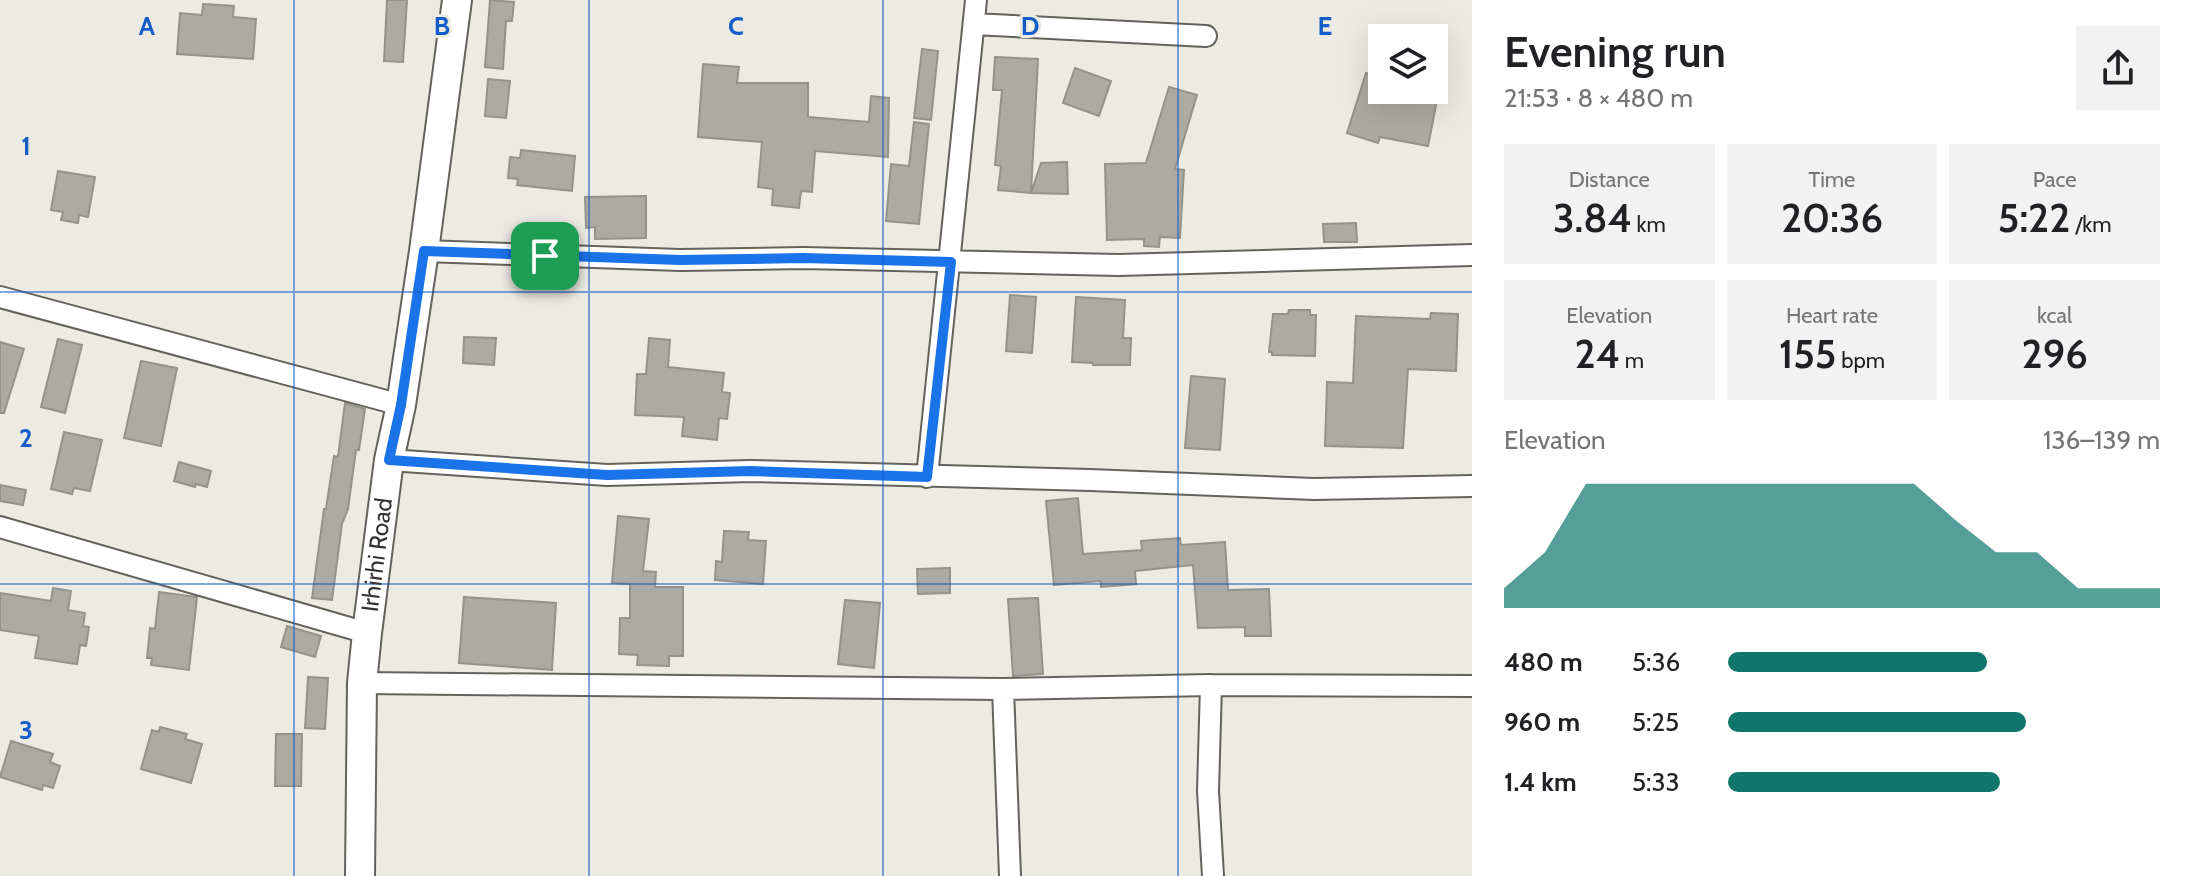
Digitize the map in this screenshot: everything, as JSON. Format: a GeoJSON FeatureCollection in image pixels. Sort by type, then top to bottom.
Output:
{"type":"FeatureCollection","features":[{"type":"Feature","properties":{"kind":"street","name":"Irhirhi Road"},"geometry":{"type":"LineString","coordinates":[[360,876],[362,683],[367,633],[389,460],[401,405],[424,251],[457,0]]}},
{"type":"Feature","properties":{"kind":"street"},"geometry":{"type":"LineString","coordinates":[[927,477],[976,0]]}},
{"type":"Feature","properties":{"kind":"street"},"geometry":{"type":"LineString","coordinates":[[974,24],[1206,36]]}},
{"type":"Feature","properties":{"kind":"street"},"geometry":{"type":"LineString","coordinates":[[424,251],[680,260],[803,258],[1118,265],[1472,255]]}},
{"type":"Feature","properties":{"kind":"street"},"geometry":{"type":"LineString","coordinates":[[0,297],[401,405]]}},
{"type":"Feature","properties":{"kind":"street"},"geometry":{"type":"LineString","coordinates":[[389,460],[607,475],[750,471],[1314,489],[1472,486]]}},
{"type":"Feature","properties":{"kind":"street"},"geometry":{"type":"LineString","coordinates":[[0,527],[367,633]]}},
{"type":"Feature","properties":{"kind":"street"},"geometry":{"type":"LineString","coordinates":[[362,683],[1003,689],[1211,685],[1472,686]]}},
{"type":"Feature","properties":{"kind":"street"},"geometry":{"type":"LineString","coordinates":[[1211,685],[1208,791],[1213,876]]}},
{"type":"Feature","properties":{"kind":"street"},"geometry":{"type":"LineString","coordinates":[[1003,689],[1010,876]]}},
{"type":"Feature","properties":{"kind":"building"},"geometry":{"type":"Polygon","coordinates":[[[387,0],[407,0],[403,62],[384,61],[387,0]]]}},
{"type":"Feature","properties":{"kind":"building"},"geometry":{"type":"Polygon","coordinates":[[[490,0],[514,2],[512,21],[506,21],[503,69],[485,67],[490,0]]]}},
{"type":"Feature","properties":{"kind":"building"},"geometry":{"type":"Polygon","coordinates":[[[203,4],[234,6],[233,17],[256,19],[253,59],[177,54],[180,13],[202,15],[203,4]]]}},
{"type":"Feature","properties":{"kind":"building"},"geometry":{"type":"Polygon","coordinates":[[[922,49],[938,51],[931,120],[914,118],[922,49]]]}},
{"type":"Feature","properties":{"kind":"building"},"geometry":{"type":"Polygon","coordinates":[[[995,57],[1038,59],[1031,193],[998,190],[1001,166],[995,165],[1002,90],[993,90],[995,57]]]}},
{"type":"Feature","properties":{"kind":"building"},"geometry":{"type":"Polygon","coordinates":[[[703,64],[739,67],[737,83],[808,83],[808,117],[869,122],[871,96],[889,98],[888,157],[815,151],[812,192],[801,191],[799,208],[772,205],[773,189],[758,187],[762,142],[698,137],[703,64]]]}},
{"type":"Feature","properties":{"kind":"building"},"geometry":{"type":"Polygon","coordinates":[[[1075,68],[1111,81],[1099,116],[1063,103],[1075,68]]]}},
{"type":"Feature","properties":{"kind":"building"},"geometry":{"type":"Polygon","coordinates":[[[1366,73],[1368,104],[1436,104],[1428,146],[1380,137],[1378,143],[1347,133],[1366,73]]]}},
{"type":"Feature","properties":{"kind":"building"},"geometry":{"type":"Polygon","coordinates":[[[488,79],[510,81],[506,118],[485,116],[488,79]]]}},
{"type":"Feature","properties":{"kind":"building"},"geometry":{"type":"Polygon","coordinates":[[[1169,87],[1197,95],[1175,169],[1184,170],[1180,238],[1160,237],[1159,247],[1144,246],[1144,239],[1107,240],[1105,164],[1146,163],[1169,87]]]}},
{"type":"Feature","properties":{"kind":"building"},"geometry":{"type":"Polygon","coordinates":[[[914,122],[929,124],[919,224],[886,221],[891,164],[909,166],[914,122]]]}},
{"type":"Feature","properties":{"kind":"building"},"geometry":{"type":"Polygon","coordinates":[[[521,150],[575,156],[572,191],[517,185],[518,179],[508,178],[510,157],[520,158],[521,150]]]}},
{"type":"Feature","properties":{"kind":"building"},"geometry":{"type":"Polygon","coordinates":[[[1067,162],[1068,194],[1031,193],[1041,163],[1067,162]]]}},
{"type":"Feature","properties":{"kind":"building"},"geometry":{"type":"Polygon","coordinates":[[[58,171],[95,177],[88,217],[79,215],[78,223],[61,220],[63,212],[51,210],[58,171]]]}},
{"type":"Feature","properties":{"kind":"building"},"geometry":{"type":"Polygon","coordinates":[[[646,196],[646,238],[595,239],[595,227],[586,228],[585,197],[646,196]]]}},
{"type":"Feature","properties":{"kind":"building"},"geometry":{"type":"Polygon","coordinates":[[[1356,223],[1357,242],[1324,242],[1323,224],[1356,223]]]}},
{"type":"Feature","properties":{"kind":"building"},"geometry":{"type":"Polygon","coordinates":[[[1010,295],[1036,297],[1032,353],[1006,351],[1010,295]]]}},
{"type":"Feature","properties":{"kind":"building"},"geometry":{"type":"Polygon","coordinates":[[[1076,297],[1125,300],[1123,338],[1131,338],[1130,365],[1072,362],[1076,297]]]}},
{"type":"Feature","properties":{"kind":"building"},"geometry":{"type":"Polygon","coordinates":[[[1289,310],[1310,310],[1310,315],[1316,315],[1315,356],[1272,355],[1269,352],[1273,314],[1288,314],[1289,310]]]}},
{"type":"Feature","properties":{"kind":"building"},"geometry":{"type":"Polygon","coordinates":[[[1431,313],[1458,314],[1456,371],[1408,369],[1403,448],[1325,446],[1327,382],[1353,383],[1356,316],[1430,319],[1431,313]]]}},
{"type":"Feature","properties":{"kind":"building"},"geometry":{"type":"Polygon","coordinates":[[[464,337],[496,338],[494,365],[463,363],[464,337]]]}},
{"type":"Feature","properties":{"kind":"building"},"geometry":{"type":"Polygon","coordinates":[[[649,338],[670,340],[668,367],[724,373],[722,392],[730,393],[727,419],[719,418],[717,440],[682,436],[684,417],[635,415],[637,374],[646,374],[649,338]]]}},
{"type":"Feature","properties":{"kind":"building"},"geometry":{"type":"Polygon","coordinates":[[[58,339],[82,345],[65,413],[41,407],[58,339]]]}},
{"type":"Feature","properties":{"kind":"building"},"geometry":{"type":"Polygon","coordinates":[[[0,342],[24,349],[4,413],[0,413],[0,342]]]}},
{"type":"Feature","properties":{"kind":"building"},"geometry":{"type":"Polygon","coordinates":[[[141,361],[177,368],[161,446],[124,438],[141,361]]]}},
{"type":"Feature","properties":{"kind":"building"},"geometry":{"type":"Polygon","coordinates":[[[1191,376],[1225,379],[1220,450],[1185,448],[1191,376]]]}},
{"type":"Feature","properties":{"kind":"building"},"geometry":{"type":"Polygon","coordinates":[[[345,403],[365,409],[359,450],[356,450],[348,509],[342,524],[332,600],[312,598],[324,509],[334,456],[338,457],[345,403]]]}},
{"type":"Feature","properties":{"kind":"building"},"geometry":{"type":"Polygon","coordinates":[[[64,432],[102,440],[90,491],[74,488],[72,494],[51,489],[64,432]]]}},
{"type":"Feature","properties":{"kind":"building"},"geometry":{"type":"Polygon","coordinates":[[[179,462],[211,471],[207,487],[174,481],[179,462]]]}},
{"type":"Feature","properties":{"kind":"building"},"geometry":{"type":"Polygon","coordinates":[[[0,485],[26,490],[23,505],[0,501],[0,485]]]}},
{"type":"Feature","properties":{"kind":"building"},"geometry":{"type":"Polygon","coordinates":[[[1078,498],[1083,554],[1142,550],[1141,541],[1180,538],[1181,545],[1225,542],[1228,590],[1269,589],[1271,636],[1245,636],[1245,627],[1198,628],[1193,565],[1135,571],[1136,584],[1101,587],[1101,581],[1054,585],[1046,501],[1078,498]]]}},
{"type":"Feature","properties":{"kind":"building"},"geometry":{"type":"Polygon","coordinates":[[[618,516],[649,519],[643,571],[656,572],[655,587],[683,587],[683,656],[669,656],[669,666],[637,665],[638,655],[619,654],[620,618],[630,618],[630,584],[612,583],[618,516]]]}},
{"type":"Feature","properties":{"kind":"building"},"geometry":{"type":"Polygon","coordinates":[[[724,531],[749,532],[748,540],[766,541],[763,584],[715,580],[716,561],[722,562],[724,531]]]}},
{"type":"Feature","properties":{"kind":"building"},"geometry":{"type":"Polygon","coordinates":[[[950,568],[950,593],[918,594],[917,569],[950,568]]]}},
{"type":"Feature","properties":{"kind":"building"},"geometry":{"type":"Polygon","coordinates":[[[53,588],[71,591],[68,610],[85,613],[83,626],[89,627],[86,646],[80,645],[77,664],[35,658],[39,636],[0,630],[0,593],[51,601],[53,588]]]}},
{"type":"Feature","properties":{"kind":"building"},"geometry":{"type":"Polygon","coordinates":[[[159,592],[197,597],[189,670],[151,665],[152,658],[147,658],[150,628],[155,629],[159,592]]]}},
{"type":"Feature","properties":{"kind":"building"},"geometry":{"type":"Polygon","coordinates":[[[464,597],[556,603],[552,670],[459,663],[464,597]]]}},
{"type":"Feature","properties":{"kind":"building"},"geometry":{"type":"Polygon","coordinates":[[[1038,598],[1043,674],[1013,676],[1008,599],[1038,598]]]}},
{"type":"Feature","properties":{"kind":"building"},"geometry":{"type":"Polygon","coordinates":[[[845,600],[880,603],[874,668],[838,664],[845,600]]]}},
{"type":"Feature","properties":{"kind":"building"},"geometry":{"type":"Polygon","coordinates":[[[287,626],[321,636],[315,657],[281,647],[287,626]]]}},
{"type":"Feature","properties":{"kind":"building"},"geometry":{"type":"Polygon","coordinates":[[[308,677],[328,678],[325,729],[305,728],[308,677]]]}},
{"type":"Feature","properties":{"kind":"building"},"geometry":{"type":"Polygon","coordinates":[[[160,727],[187,734],[185,739],[202,744],[191,783],[141,769],[152,730],[159,732],[160,727]]]}},
{"type":"Feature","properties":{"kind":"building"},"geometry":{"type":"Polygon","coordinates":[[[276,734],[302,734],[301,786],[275,786],[276,734]]]}},
{"type":"Feature","properties":{"kind":"building"},"geometry":{"type":"Polygon","coordinates":[[[11,741],[53,754],[50,762],[60,766],[53,788],[43,785],[42,790],[0,777],[11,741]]]}},
{"type":"Feature","properties":{"kind":"route"},"geometry":{"type":"LineString","coordinates":[[424,251],[545,256],[951,262],[927,477],[750,471],[607,475],[389,460],[401,405],[424,251]]}}]}
